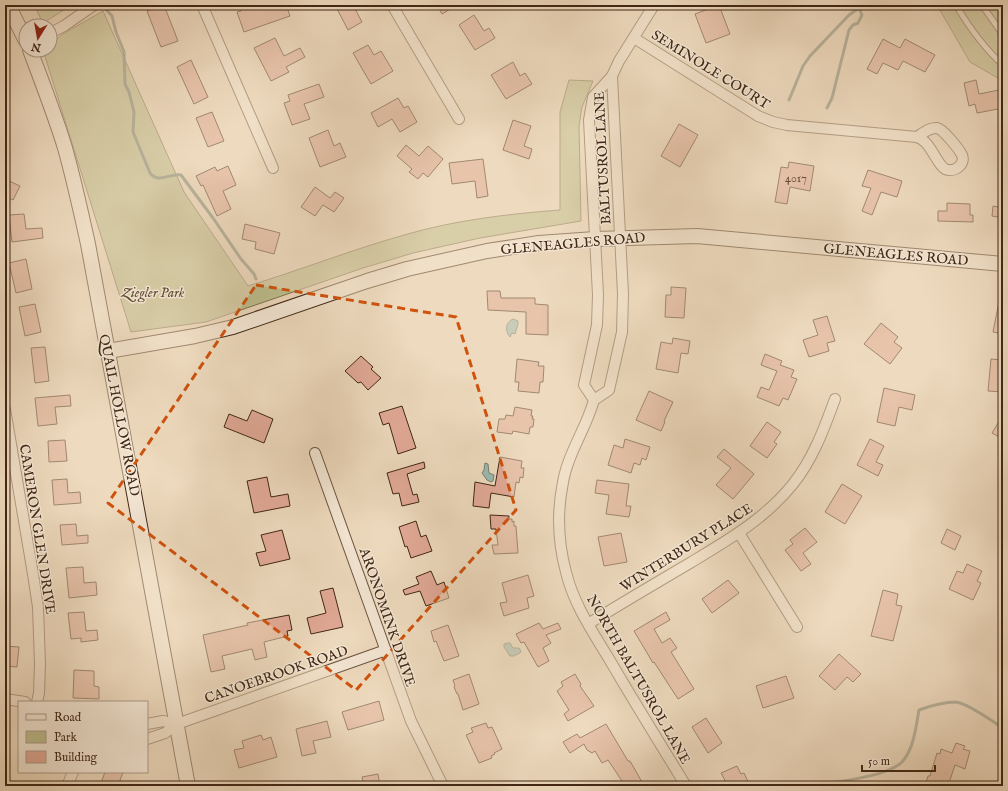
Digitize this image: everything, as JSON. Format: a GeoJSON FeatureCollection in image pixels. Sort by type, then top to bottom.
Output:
{"type":"FeatureCollection","features":[{"type":"Feature","properties":{"kind":"street"},"geometry":{"type":"LineString","coordinates":[[8,5],[18,25]]}},
{"type":"Feature","properties":{"kind":"street"},"geometry":{"type":"LineString","coordinates":[[58,29],[94,5]]}},
{"type":"Feature","properties":{"kind":"street"},"geometry":{"type":"LineString","coordinates":[[202,5],[273,168]]}},
{"type":"Feature","properties":{"kind":"street"},"geometry":{"type":"LineString","coordinates":[[392,5],[459,119]]}},
{"type":"Feature","properties":{"kind":"street","name":"BALTUSROL LANE"},"geometry":{"type":"LineString","coordinates":[[596,239],[589,120],[593,97],[612,76],[619,61],[654,5]]}},
{"type":"Feature","properties":{"kind":"street","name":"SEMINOLE COURT"},"geometry":{"type":"LineString","coordinates":[[634,38],[758,116],[773,122],[917,137]]}},
{"type":"Feature","properties":{"kind":"street","name":"QUAIL HOLLOW ROAD"},"geometry":{"type":"LineString","coordinates":[[33,58],[64,146],[88,244],[188,786]]}},
{"type":"Feature","properties":{"kind":"street","name":"BALTUSROL LANE"},"geometry":{"type":"LineString","coordinates":[[594,400],[609,390],[622,332],[623,294],[612,76]]}},
{"type":"Feature","properties":{"kind":"street"},"geometry":{"type":"LineString","coordinates":[[931,128],[943,130],[962,156],[962,163],[958,168],[951,171],[944,168],[924,141],[917,137],[931,128]]}},
{"type":"Feature","properties":{"kind":"street","name":"GLENEAGLES ROAD"},"geometry":{"type":"LineString","coordinates":[[108,351],[194,336],[233,327],[367,281],[440,261],[487,251],[539,243],[675,236],[705,237],[1003,264]]}},
{"type":"Feature","properties":{"kind":"street"},"geometry":{"type":"LineString","coordinates":[[594,400],[584,385],[597,325],[598,295],[596,239]]}},
{"type":"Feature","properties":{"kind":"street","name":"NORTH BALTUSROL LANE"},"geometry":{"type":"LineString","coordinates":[[594,400],[568,462],[563,481],[559,505],[559,531],[565,572],[588,624],[686,786]]}},
{"type":"Feature","properties":{"kind":"street","name":"WINTERBURY PLACE"},"geometry":{"type":"LineString","coordinates":[[588,624],[739,533],[764,515],[794,483],[809,460],[818,445],[835,400]]}},
{"type":"Feature","properties":{"kind":"street","name":"CAMERON GLEN DRIVE"},"geometry":{"type":"LineString","coordinates":[[5,409],[8,449],[33,574],[38,607],[40,664],[37,701]]}},
{"type":"Feature","properties":{"kind":"street","name":"ARONOMINK DRIVE"},"geometry":{"type":"LineString","coordinates":[[315,453],[411,721],[443,786]]}},
{"type":"Feature","properties":{"kind":"street"},"geometry":{"type":"LineString","coordinates":[[739,533],[797,627]]}},
{"type":"Feature","properties":{"kind":"street","name":"CANOEBROOK ROAD"},"geometry":{"type":"LineString","coordinates":[[148,738],[165,733],[177,724],[386,650]]}},
{"type":"Feature","properties":{"kind":"street"},"geometry":{"type":"LineString","coordinates":[[5,699],[18,701]]}},
{"type":"Feature","properties":{"kind":"street","name":"CANOEBROOK ROAD"},"geometry":{"type":"LineString","coordinates":[[148,724],[163,721],[177,724]]}},
{"type":"Feature","properties":{"kind":"street"},"geometry":{"type":"LineString","coordinates":[[67,786],[73,773]]}},
{"type":"Feature","properties":{"kind":"lane"},"geometry":{"type":"LineString","coordinates":[[956,5],[964,19],[1003,65]]}},
{"type":"Feature","properties":{"kind":"lane"},"geometry":{"type":"LineString","coordinates":[[982,5],[1003,35]]}},
{"type":"Feature","properties":{"kind":"highlighted area"},"geometry":{"type":"Polygon","coordinates":[[[256,285],[456,317],[516,510],[356,690],[108,503],[256,285]]]}},
{"type":"Feature","properties":{"kind":"green space"},"geometry":{"type":"Polygon","coordinates":[[[34,5],[72,5],[51,18],[40,18],[34,5]]]}},
{"type":"Feature","properties":{"kind":"green space"},"geometry":{"type":"Polygon","coordinates":[[[937,5],[1003,5],[1003,81],[970,62],[937,5]]]}},
{"type":"Feature","properties":{"kind":"green space","name":"Ziegler Park"},"geometry":{"type":"Polygon","coordinates":[[[103,11],[184,192],[248,286],[365,247],[443,225],[521,213],[560,210],[560,112],[569,80],[593,81],[582,107],[579,126],[581,221],[480,238],[413,253],[363,268],[206,322],[131,332],[45,58],[58,58],[58,38],[103,11]]]}},
{"type":"Feature","properties":{"kind":"water"},"geometry":{"type":"Polygon","coordinates":[[[513,319],[518,321],[518,324],[515,334],[512,333],[510,337],[507,332],[507,325],[510,320],[513,319]]]}},
{"type":"Feature","properties":{"kind":"water"},"geometry":{"type":"Polygon","coordinates":[[[485,463],[488,464],[489,473],[494,475],[493,481],[491,482],[487,480],[482,473],[485,463]]]}},
{"type":"Feature","properties":{"kind":"water"},"geometry":{"type":"Polygon","coordinates":[[[510,643],[513,648],[519,648],[521,651],[520,653],[510,656],[504,647],[504,644],[510,643]]]}},
{"type":"Feature","properties":{"kind":"building"},"geometry":{"type":"Polygon","coordinates":[[[164,5],[178,41],[161,47],[147,11],[164,5]]]}},
{"type":"Feature","properties":{"kind":"building"},"geometry":{"type":"Polygon","coordinates":[[[239,5],[286,5],[290,16],[244,32],[237,12],[241,11],[239,5]]]}},
{"type":"Feature","properties":{"kind":"building"},"geometry":{"type":"Polygon","coordinates":[[[335,5],[353,5],[362,22],[348,30],[335,5]]]}},
{"type":"Feature","properties":{"kind":"building"},"geometry":{"type":"Polygon","coordinates":[[[437,5],[457,5],[442,14],[437,5]]]}},
{"type":"Feature","properties":{"kind":"building"},"geometry":{"type":"Polygon","coordinates":[[[719,5],[730,34],[706,43],[695,14],[719,5]]]}},
{"type":"Feature","properties":{"kind":"building"},"geometry":{"type":"Polygon","coordinates":[[[474,15],[484,31],[489,28],[495,38],[475,50],[459,25],[474,15]]]}},
{"type":"Feature","properties":{"kind":"building"},"geometry":{"type":"Polygon","coordinates":[[[275,38],[284,56],[300,48],[305,57],[286,67],[289,72],[271,81],[254,48],[275,38]]]}},
{"type":"Feature","properties":{"kind":"building"},"geometry":{"type":"Polygon","coordinates":[[[883,39],[900,48],[905,39],[935,55],[925,72],[903,61],[898,70],[883,63],[877,74],[867,69],[883,39]]]}},
{"type":"Feature","properties":{"kind":"building"},"geometry":{"type":"Polygon","coordinates":[[[368,45],[374,55],[381,51],[393,71],[371,84],[353,53],[368,45]]]}},
{"type":"Feature","properties":{"kind":"building"},"geometry":{"type":"Polygon","coordinates":[[[191,60],[208,97],[194,104],[177,67],[191,60]]]}},
{"type":"Feature","properties":{"kind":"building"},"geometry":{"type":"Polygon","coordinates":[[[513,62],[520,76],[525,73],[532,84],[506,99],[491,75],[513,62]]]}},
{"type":"Feature","properties":{"kind":"building"},"geometry":{"type":"Polygon","coordinates":[[[976,80],[979,94],[999,90],[1003,108],[977,113],[975,104],[969,106],[964,83],[976,80]]]}},
{"type":"Feature","properties":{"kind":"building"},"geometry":{"type":"Polygon","coordinates":[[[319,84],[324,97],[304,104],[310,119],[292,125],[284,103],[290,101],[288,95],[319,84]]]}},
{"type":"Feature","properties":{"kind":"building"},"geometry":{"type":"Polygon","coordinates":[[[398,98],[404,108],[408,106],[417,122],[400,132],[392,119],[378,127],[371,113],[398,98]]]}},
{"type":"Feature","properties":{"kind":"building"},"geometry":{"type":"Polygon","coordinates":[[[212,112],[224,141],[208,147],[196,118],[212,112]]]}},
{"type":"Feature","properties":{"kind":"building"},"geometry":{"type":"Polygon","coordinates":[[[513,120],[531,126],[524,146],[532,149],[529,159],[503,150],[513,120]]]}},
{"type":"Feature","properties":{"kind":"building"},"geometry":{"type":"Polygon","coordinates":[[[679,124],[698,135],[680,167],[661,156],[679,124]]]}},
{"type":"Feature","properties":{"kind":"building"},"geometry":{"type":"Polygon","coordinates":[[[328,130],[334,146],[340,143],[346,157],[320,167],[309,138],[328,130]]]}},
{"type":"Feature","properties":{"kind":"building"},"geometry":{"type":"Polygon","coordinates":[[[406,145],[419,156],[428,146],[443,159],[428,177],[423,173],[418,179],[409,172],[412,169],[397,156],[406,145]]]}},
{"type":"Feature","properties":{"kind":"building"},"geometry":{"type":"Polygon","coordinates":[[[483,159],[488,196],[477,198],[475,181],[452,184],[449,163],[483,159]]]}},
{"type":"Feature","properties":{"kind":"building"},"geometry":{"type":"Polygon","coordinates":[[[789,162],[814,166],[810,191],[790,187],[787,204],[775,202],[781,167],[788,168],[789,162]]]}},
{"type":"Feature","properties":{"kind":"building"},"geometry":{"type":"Polygon","coordinates":[[[228,166],[236,185],[223,191],[231,209],[217,216],[203,185],[201,186],[196,176],[215,167],[217,171],[228,166]]]}},
{"type":"Feature","properties":{"kind":"building"},"geometry":{"type":"Polygon","coordinates":[[[868,170],[902,181],[897,197],[881,192],[872,215],[862,211],[871,188],[862,186],[868,170]]]}},
{"type":"Feature","properties":{"kind":"building"},"geometry":{"type":"Polygon","coordinates":[[[5,179],[20,186],[13,200],[5,196],[5,179]]]}},
{"type":"Feature","properties":{"kind":"building"},"geometry":{"type":"Polygon","coordinates":[[[315,187],[330,198],[335,192],[344,198],[334,212],[323,205],[315,216],[301,207],[315,187]]]}},
{"type":"Feature","properties":{"kind":"building"},"geometry":{"type":"Polygon","coordinates":[[[947,203],[970,204],[970,215],[973,215],[973,222],[938,221],[938,211],[947,211],[947,203]]]}},
{"type":"Feature","properties":{"kind":"building"},"geometry":{"type":"Polygon","coordinates":[[[993,206],[1003,208],[1003,218],[992,216],[993,206]]]}},
{"type":"Feature","properties":{"kind":"building"},"geometry":{"type":"Polygon","coordinates":[[[24,214],[26,229],[42,228],[43,238],[12,242],[9,215],[24,214]]]}},
{"type":"Feature","properties":{"kind":"building"},"geometry":{"type":"Polygon","coordinates":[[[245,224],[280,233],[274,254],[255,249],[256,242],[242,239],[245,224]]]}},
{"type":"Feature","properties":{"kind":"building"},"geometry":{"type":"Polygon","coordinates":[[[26,259],[32,289],[16,293],[9,263],[26,259]]]}},
{"type":"Feature","properties":{"kind":"building"},"geometry":{"type":"Polygon","coordinates":[[[671,287],[686,288],[684,318],[665,317],[666,295],[671,295],[671,287]]]}},
{"type":"Feature","properties":{"kind":"building"},"geometry":{"type":"Polygon","coordinates":[[[487,291],[500,291],[501,298],[535,298],[535,304],[548,305],[548,335],[526,334],[526,312],[488,310],[487,291]]]}},
{"type":"Feature","properties":{"kind":"building"},"geometry":{"type":"Polygon","coordinates":[[[999,302],[1003,303],[1003,334],[993,332],[999,302]]]}},
{"type":"Feature","properties":{"kind":"building"},"geometry":{"type":"Polygon","coordinates":[[[35,304],[41,332],[25,336],[19,307],[35,304]]]}},
{"type":"Feature","properties":{"kind":"building"},"geometry":{"type":"Polygon","coordinates":[[[827,316],[835,341],[827,343],[829,351],[809,357],[803,340],[818,335],[813,320],[827,316]]]}},
{"type":"Feature","properties":{"kind":"building"},"geometry":{"type":"Polygon","coordinates":[[[881,323],[898,337],[894,342],[902,348],[890,364],[864,344],[881,323]]]}},
{"type":"Feature","properties":{"kind":"building"},"geometry":{"type":"Polygon","coordinates":[[[673,338],[690,341],[688,354],[681,353],[678,373],[656,369],[661,342],[672,344],[673,338]]]}},
{"type":"Feature","properties":{"kind":"building"},"geometry":{"type":"Polygon","coordinates":[[[45,347],[49,381],[35,383],[31,348],[45,347]]]}},
{"type":"Feature","properties":{"kind":"building"},"geometry":{"type":"Polygon","coordinates":[[[765,354],[782,361],[780,365],[794,370],[791,377],[797,379],[788,400],[783,398],[779,406],[757,397],[761,387],[769,390],[777,371],[761,365],[765,354]]]}},
{"type":"Feature","properties":{"kind":"building"},"geometry":{"type":"Polygon","coordinates":[[[361,356],[373,367],[371,369],[381,378],[368,390],[361,382],[358,383],[345,371],[361,356]]]}},
{"type":"Feature","properties":{"kind":"building"},"geometry":{"type":"Polygon","coordinates":[[[517,359],[539,362],[538,366],[544,366],[543,382],[540,382],[539,393],[518,391],[519,382],[515,382],[517,359]]]}},
{"type":"Feature","properties":{"kind":"building"},"geometry":{"type":"Polygon","coordinates":[[[991,359],[1003,360],[1003,392],[988,391],[991,359]]]}},
{"type":"Feature","properties":{"kind":"building"},"geometry":{"type":"Polygon","coordinates":[[[884,388],[915,395],[912,410],[899,407],[895,426],[877,422],[884,388]]]}},
{"type":"Feature","properties":{"kind":"building"},"geometry":{"type":"Polygon","coordinates":[[[649,391],[673,402],[661,431],[636,420],[649,391]]]}},
{"type":"Feature","properties":{"kind":"building"},"geometry":{"type":"Polygon","coordinates":[[[70,395],[71,406],[55,407],[57,424],[38,426],[35,398],[70,395]]]}},
{"type":"Feature","properties":{"kind":"building"},"geometry":{"type":"Polygon","coordinates":[[[402,406],[416,448],[398,454],[389,423],[383,425],[379,413],[402,406]]]}},
{"type":"Feature","properties":{"kind":"building"},"geometry":{"type":"Polygon","coordinates":[[[515,407],[532,410],[531,416],[533,416],[532,419],[534,419],[533,427],[530,427],[529,434],[513,431],[512,434],[497,432],[499,419],[505,419],[506,415],[513,416],[515,407]]]}},
{"type":"Feature","properties":{"kind":"building"},"geometry":{"type":"Polygon","coordinates":[[[252,410],[273,419],[264,443],[224,427],[229,414],[247,421],[252,410]]]}},
{"type":"Feature","properties":{"kind":"building"},"geometry":{"type":"Polygon","coordinates":[[[1003,415],[1003,439],[992,433],[1003,415]]]}},
{"type":"Feature","properties":{"kind":"building"},"geometry":{"type":"Polygon","coordinates":[[[767,422],[781,432],[774,442],[777,444],[767,458],[750,446],[767,422]]]}},
{"type":"Feature","properties":{"kind":"building"},"geometry":{"type":"Polygon","coordinates":[[[625,439],[650,447],[646,460],[642,458],[640,465],[634,463],[631,473],[608,465],[614,445],[623,448],[625,439]]]}},
{"type":"Feature","properties":{"kind":"building"},"geometry":{"type":"Polygon","coordinates":[[[870,439],[884,446],[876,462],[883,465],[878,476],[857,465],[870,439]]]}},
{"type":"Feature","properties":{"kind":"building"},"geometry":{"type":"Polygon","coordinates":[[[65,440],[67,461],[49,462],[48,441],[65,440]]]}},
{"type":"Feature","properties":{"kind":"building"},"geometry":{"type":"Polygon","coordinates":[[[724,449],[754,474],[733,499],[716,485],[731,468],[717,457],[724,449]]]}},
{"type":"Feature","properties":{"kind":"building"},"geometry":{"type":"Polygon","coordinates":[[[500,457],[522,461],[521,468],[524,468],[523,478],[520,477],[519,483],[516,482],[514,497],[491,493],[489,508],[473,506],[475,482],[495,486],[500,457]]]}},
{"type":"Feature","properties":{"kind":"building"},"geometry":{"type":"Polygon","coordinates":[[[424,462],[425,468],[407,474],[413,495],[417,494],[419,502],[402,506],[399,493],[393,494],[387,473],[424,462]]]}},
{"type":"Feature","properties":{"kind":"building"},"geometry":{"type":"Polygon","coordinates":[[[267,477],[271,497],[288,494],[290,506],[254,513],[247,481],[267,477]]]}},
{"type":"Feature","properties":{"kind":"building"},"geometry":{"type":"Polygon","coordinates":[[[67,479],[68,493],[80,492],[81,503],[54,505],[52,480],[67,479]]]}},
{"type":"Feature","properties":{"kind":"building"},"geometry":{"type":"Polygon","coordinates":[[[597,480],[629,484],[626,506],[631,506],[629,517],[606,514],[609,495],[595,493],[597,480]]]}},
{"type":"Feature","properties":{"kind":"building"},"geometry":{"type":"Polygon","coordinates":[[[842,484],[862,496],[845,524],[825,512],[842,484]]]}},
{"type":"Feature","properties":{"kind":"building"},"geometry":{"type":"Polygon","coordinates":[[[490,515],[509,516],[509,519],[512,519],[512,522],[514,521],[514,526],[516,526],[518,553],[494,554],[492,545],[498,545],[496,529],[491,529],[490,515]]]}},
{"type":"Feature","properties":{"kind":"building"},"geometry":{"type":"Polygon","coordinates":[[[416,521],[421,537],[426,535],[432,551],[411,558],[407,546],[405,547],[399,527],[416,521]]]}},
{"type":"Feature","properties":{"kind":"building"},"geometry":{"type":"Polygon","coordinates":[[[76,524],[77,536],[88,535],[88,543],[62,545],[60,525],[76,524]]]}},
{"type":"Feature","properties":{"kind":"building"},"geometry":{"type":"Polygon","coordinates":[[[805,528],[817,542],[803,553],[811,564],[801,571],[785,550],[793,544],[790,540],[805,528]]]}},
{"type":"Feature","properties":{"kind":"building"},"geometry":{"type":"Polygon","coordinates":[[[947,529],[961,536],[955,550],[941,543],[947,529]]]}},
{"type":"Feature","properties":{"kind":"building"},"geometry":{"type":"Polygon","coordinates":[[[282,530],[290,559],[260,566],[256,553],[266,551],[261,535],[282,530]]]}},
{"type":"Feature","properties":{"kind":"building"},"geometry":{"type":"Polygon","coordinates":[[[621,533],[627,562],[604,566],[598,537],[621,533]]]}},
{"type":"Feature","properties":{"kind":"building"},"geometry":{"type":"Polygon","coordinates":[[[967,564],[982,571],[977,581],[981,583],[973,600],[949,589],[957,571],[963,573],[967,564]]]}},
{"type":"Feature","properties":{"kind":"building"},"geometry":{"type":"Polygon","coordinates":[[[83,567],[84,583],[96,582],[97,595],[69,598],[66,568],[83,567]]]}},
{"type":"Feature","properties":{"kind":"building"},"geometry":{"type":"Polygon","coordinates":[[[431,571],[437,585],[444,582],[449,598],[426,606],[420,591],[405,595],[403,590],[419,584],[416,577],[431,571]]]}},
{"type":"Feature","properties":{"kind":"building"},"geometry":{"type":"Polygon","coordinates":[[[528,575],[534,596],[527,598],[529,608],[504,616],[500,603],[507,602],[502,583],[528,575]]]}},
{"type":"Feature","properties":{"kind":"building"},"geometry":{"type":"Polygon","coordinates":[[[728,580],[739,593],[712,613],[702,599],[728,580]]]}},
{"type":"Feature","properties":{"kind":"building"},"geometry":{"type":"Polygon","coordinates":[[[333,588],[343,627],[311,634],[307,618],[326,613],[320,591],[333,588]]]}},
{"type":"Feature","properties":{"kind":"building"},"geometry":{"type":"Polygon","coordinates":[[[883,590],[898,594],[896,605],[902,606],[893,641],[871,636],[883,590]]]}},
{"type":"Feature","properties":{"kind":"building"},"geometry":{"type":"Polygon","coordinates":[[[84,612],[86,631],[97,630],[98,640],[81,642],[81,638],[71,639],[68,613],[84,612]]]}},
{"type":"Feature","properties":{"kind":"building"},"geometry":{"type":"Polygon","coordinates":[[[666,612],[670,620],[654,629],[662,643],[670,638],[677,648],[671,652],[694,689],[678,699],[654,662],[653,663],[634,631],[666,612]]]}},
{"type":"Feature","properties":{"kind":"building"},"geometry":{"type":"Polygon","coordinates":[[[289,615],[292,630],[287,631],[288,636],[264,642],[267,657],[255,660],[252,649],[222,656],[225,669],[211,672],[203,635],[248,625],[247,623],[289,615]]]}},
{"type":"Feature","properties":{"kind":"building"},"geometry":{"type":"Polygon","coordinates":[[[539,623],[543,629],[558,623],[561,629],[546,635],[551,643],[543,648],[549,661],[538,667],[524,642],[521,643],[516,634],[539,623]]]}},
{"type":"Feature","properties":{"kind":"building"},"geometry":{"type":"Polygon","coordinates":[[[448,625],[459,656],[444,661],[436,641],[434,642],[431,631],[448,625]]]}},
{"type":"Feature","properties":{"kind":"building"},"geometry":{"type":"Polygon","coordinates":[[[5,646],[19,647],[17,667],[5,666],[5,646]]]}},
{"type":"Feature","properties":{"kind":"building"},"geometry":{"type":"Polygon","coordinates":[[[839,654],[861,674],[853,682],[847,677],[835,690],[819,676],[839,654]]]}},
{"type":"Feature","properties":{"kind":"building"},"geometry":{"type":"Polygon","coordinates":[[[74,670],[94,671],[94,686],[99,687],[99,699],[73,698],[74,670]]]}},
{"type":"Feature","properties":{"kind":"building"},"geometry":{"type":"Polygon","coordinates":[[[469,674],[479,704],[463,710],[454,687],[453,680],[469,674]]]}},
{"type":"Feature","properties":{"kind":"building"},"geometry":{"type":"Polygon","coordinates":[[[575,674],[581,684],[580,686],[594,706],[568,721],[564,714],[569,710],[557,691],[563,686],[561,682],[575,674]]]}},
{"type":"Feature","properties":{"kind":"building"},"geometry":{"type":"Polygon","coordinates":[[[786,676],[794,698],[763,708],[756,686],[786,676]]]}},
{"type":"Feature","properties":{"kind":"building"},"geometry":{"type":"Polygon","coordinates":[[[379,701],[384,720],[348,730],[342,712],[379,701]]]}},
{"type":"Feature","properties":{"kind":"building"},"geometry":{"type":"Polygon","coordinates":[[[706,718],[722,743],[708,753],[692,727],[706,718]]]}},
{"type":"Feature","properties":{"kind":"building"},"geometry":{"type":"Polygon","coordinates":[[[327,721],[331,737],[313,741],[316,753],[302,756],[296,729],[327,721]]]}},
{"type":"Feature","properties":{"kind":"building"},"geometry":{"type":"Polygon","coordinates":[[[486,723],[488,728],[492,727],[502,749],[494,753],[495,754],[491,756],[492,758],[479,763],[466,735],[473,732],[471,728],[486,723]]]}},
{"type":"Feature","properties":{"kind":"building"},"geometry":{"type":"Polygon","coordinates":[[[606,724],[642,782],[634,786],[613,786],[622,781],[608,760],[602,763],[595,751],[592,753],[587,750],[584,744],[570,753],[563,742],[577,734],[580,738],[606,724]]]}},
{"type":"Feature","properties":{"kind":"building"},"geometry":{"type":"Polygon","coordinates":[[[261,735],[263,740],[271,737],[277,757],[239,768],[234,750],[244,748],[242,741],[261,735]]]}},
{"type":"Feature","properties":{"kind":"building"},"geometry":{"type":"Polygon","coordinates":[[[956,743],[965,746],[963,749],[970,751],[965,769],[955,765],[948,786],[925,786],[928,776],[930,776],[937,753],[940,754],[941,749],[952,753],[956,743]]]}},
{"type":"Feature","properties":{"kind":"building"},"geometry":{"type":"Polygon","coordinates":[[[737,766],[741,774],[744,773],[750,786],[728,786],[721,773],[737,766]]]}},
{"type":"Feature","properties":{"kind":"building"},"geometry":{"type":"Polygon","coordinates":[[[105,773],[123,773],[118,786],[100,786],[105,773]]]}},
{"type":"Feature","properties":{"kind":"building"},"geometry":{"type":"Polygon","coordinates":[[[378,774],[380,786],[364,786],[362,777],[378,774]]]}},
{"type":"Feature","properties":{"kind":"waterway"},"geometry":{"type":"LineString","coordinates":[[789,100],[803,66],[810,56],[849,15],[859,8],[860,5]]}},
{"type":"Feature","properties":{"kind":"waterway"},"geometry":{"type":"LineString","coordinates":[[104,7],[112,16],[116,32],[124,52],[125,84],[129,92],[134,112],[133,132],[150,173],[157,178],[181,175],[241,259],[254,274],[256,279]]}},
{"type":"Feature","properties":{"kind":"waterway"},"geometry":{"type":"LineString","coordinates":[[827,108],[832,98],[849,30],[853,25],[858,23],[862,15],[859,8]]}},
{"type":"Feature","properties":{"kind":"waterway"},"geometry":{"type":"LineString","coordinates":[[807,784],[857,779],[884,772],[895,767],[906,757],[912,744],[919,710],[942,703],[961,703],[980,713],[1003,729]]}}]}
